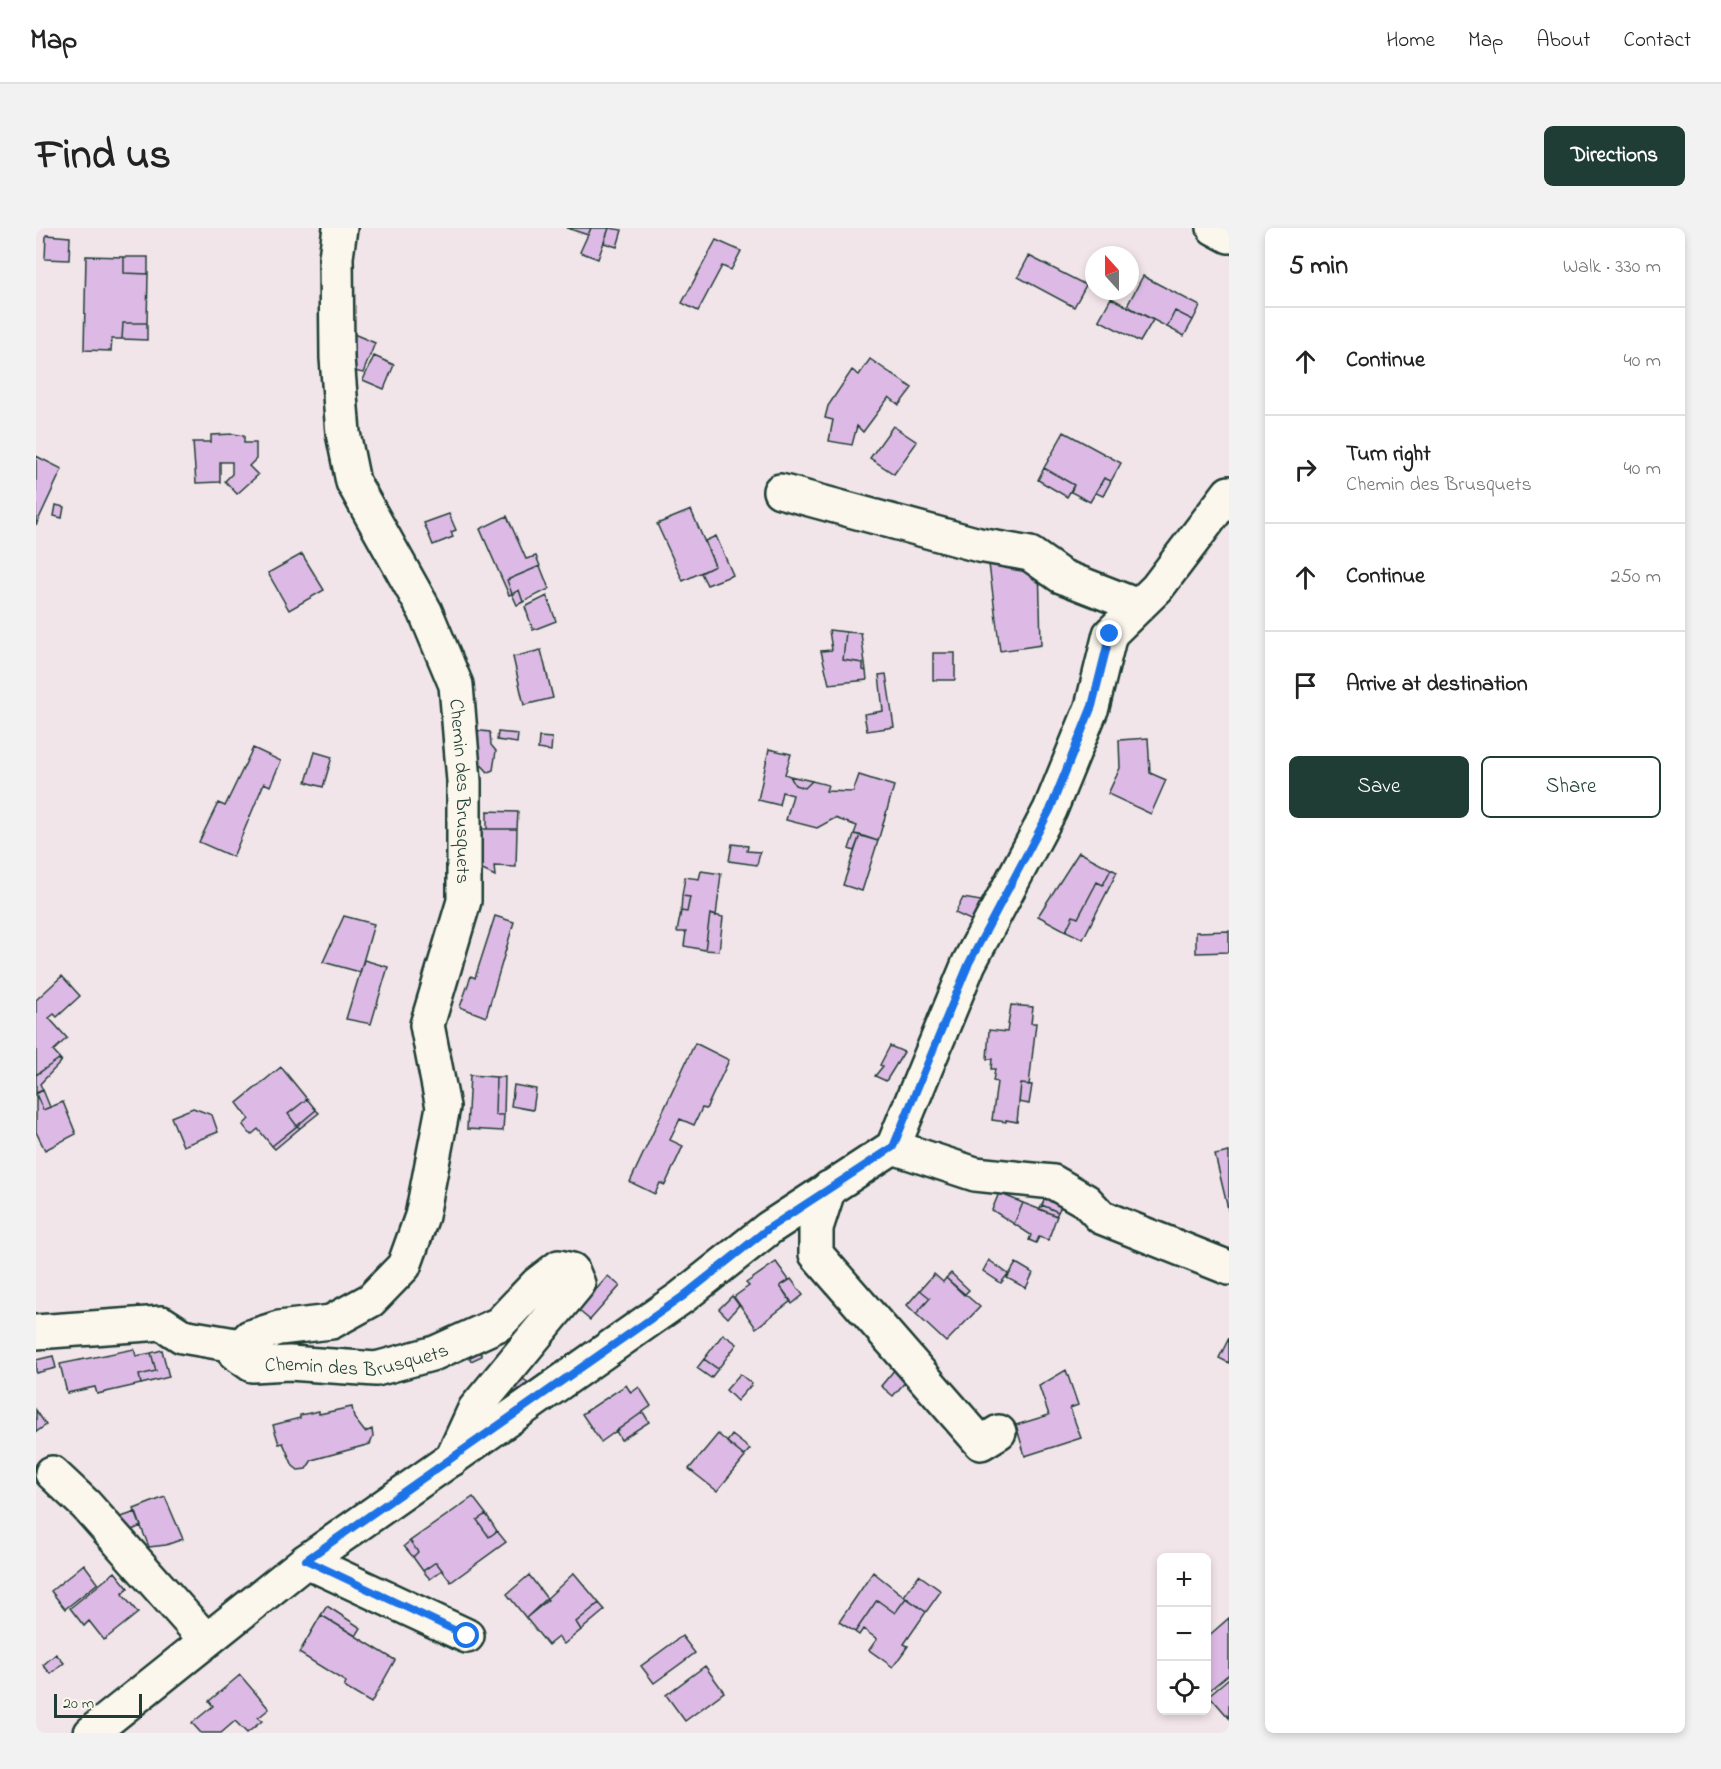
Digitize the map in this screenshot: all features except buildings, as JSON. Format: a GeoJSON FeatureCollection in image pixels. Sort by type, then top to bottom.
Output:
{"type":"FeatureCollection","features":[{"type":"Feature","properties":{"kind":"street","name":"Chemin des Brusquets"},"geometry":{"type":"LineString","coordinates":[[340,228],[336,257],[337,358],[343,433],[353,482],[425,611],[456,685],[464,781],[464,902],[427,1025],[443,1107],[422,1216],[404,1266],[371,1300],[331,1322],[279,1328],[250,1337],[235,1353],[252,1365],[289,1363],[376,1369],[435,1353],[499,1324],[537,1284],[559,1267],[572,1270],[578,1284],[475,1409],[452,1459]]}},
{"type":"Feature","properties":{"kind":"street"},"geometry":{"type":"LineString","coordinates":[[1214,228],[1229,236]]}},
{"type":"Feature","properties":{"kind":"street"},"geometry":{"type":"LineString","coordinates":[[780,491],[978,545],[1030,554],[1061,576],[1138,606]]}},
{"type":"Feature","properties":{"kind":"street"},"geometry":{"type":"LineString","coordinates":[[106,1729],[206,1640],[306,1560],[682,1297],[769,1228],[893,1147],[969,963],[1050,810],[1092,706],[1110,634],[1157,588],[1229,493]]}},
{"type":"Feature","properties":{"kind":"street"},"geometry":{"type":"LineString","coordinates":[[893,1147],[975,1174],[1053,1182],[1086,1201],[1101,1217],[1229,1268]]}},
{"type":"Feature","properties":{"kind":"street"},"geometry":{"type":"LineString","coordinates":[[829,1188],[816,1228],[816,1254],[981,1443],[999,1432]]}},
{"type":"Feature","properties":{"kind":"street"},"geometry":{"type":"LineString","coordinates":[[36,1332],[162,1323],[182,1336],[242,1346]]}},
{"type":"Feature","properties":{"kind":"street"},"geometry":{"type":"LineString","coordinates":[[52,1473],[86,1505],[206,1640]]}},
{"type":"Feature","properties":{"kind":"street"},"geometry":{"type":"LineString","coordinates":[[306,1560],[467,1636]]}},
{"type":"Feature","properties":{"kind":"route"},"geometry":{"type":"LineString","coordinates":[[467,1636],[306,1560],[682,1297],[769,1228],[893,1147],[969,963],[1050,810],[1092,706],[1110,634]]}}]}
